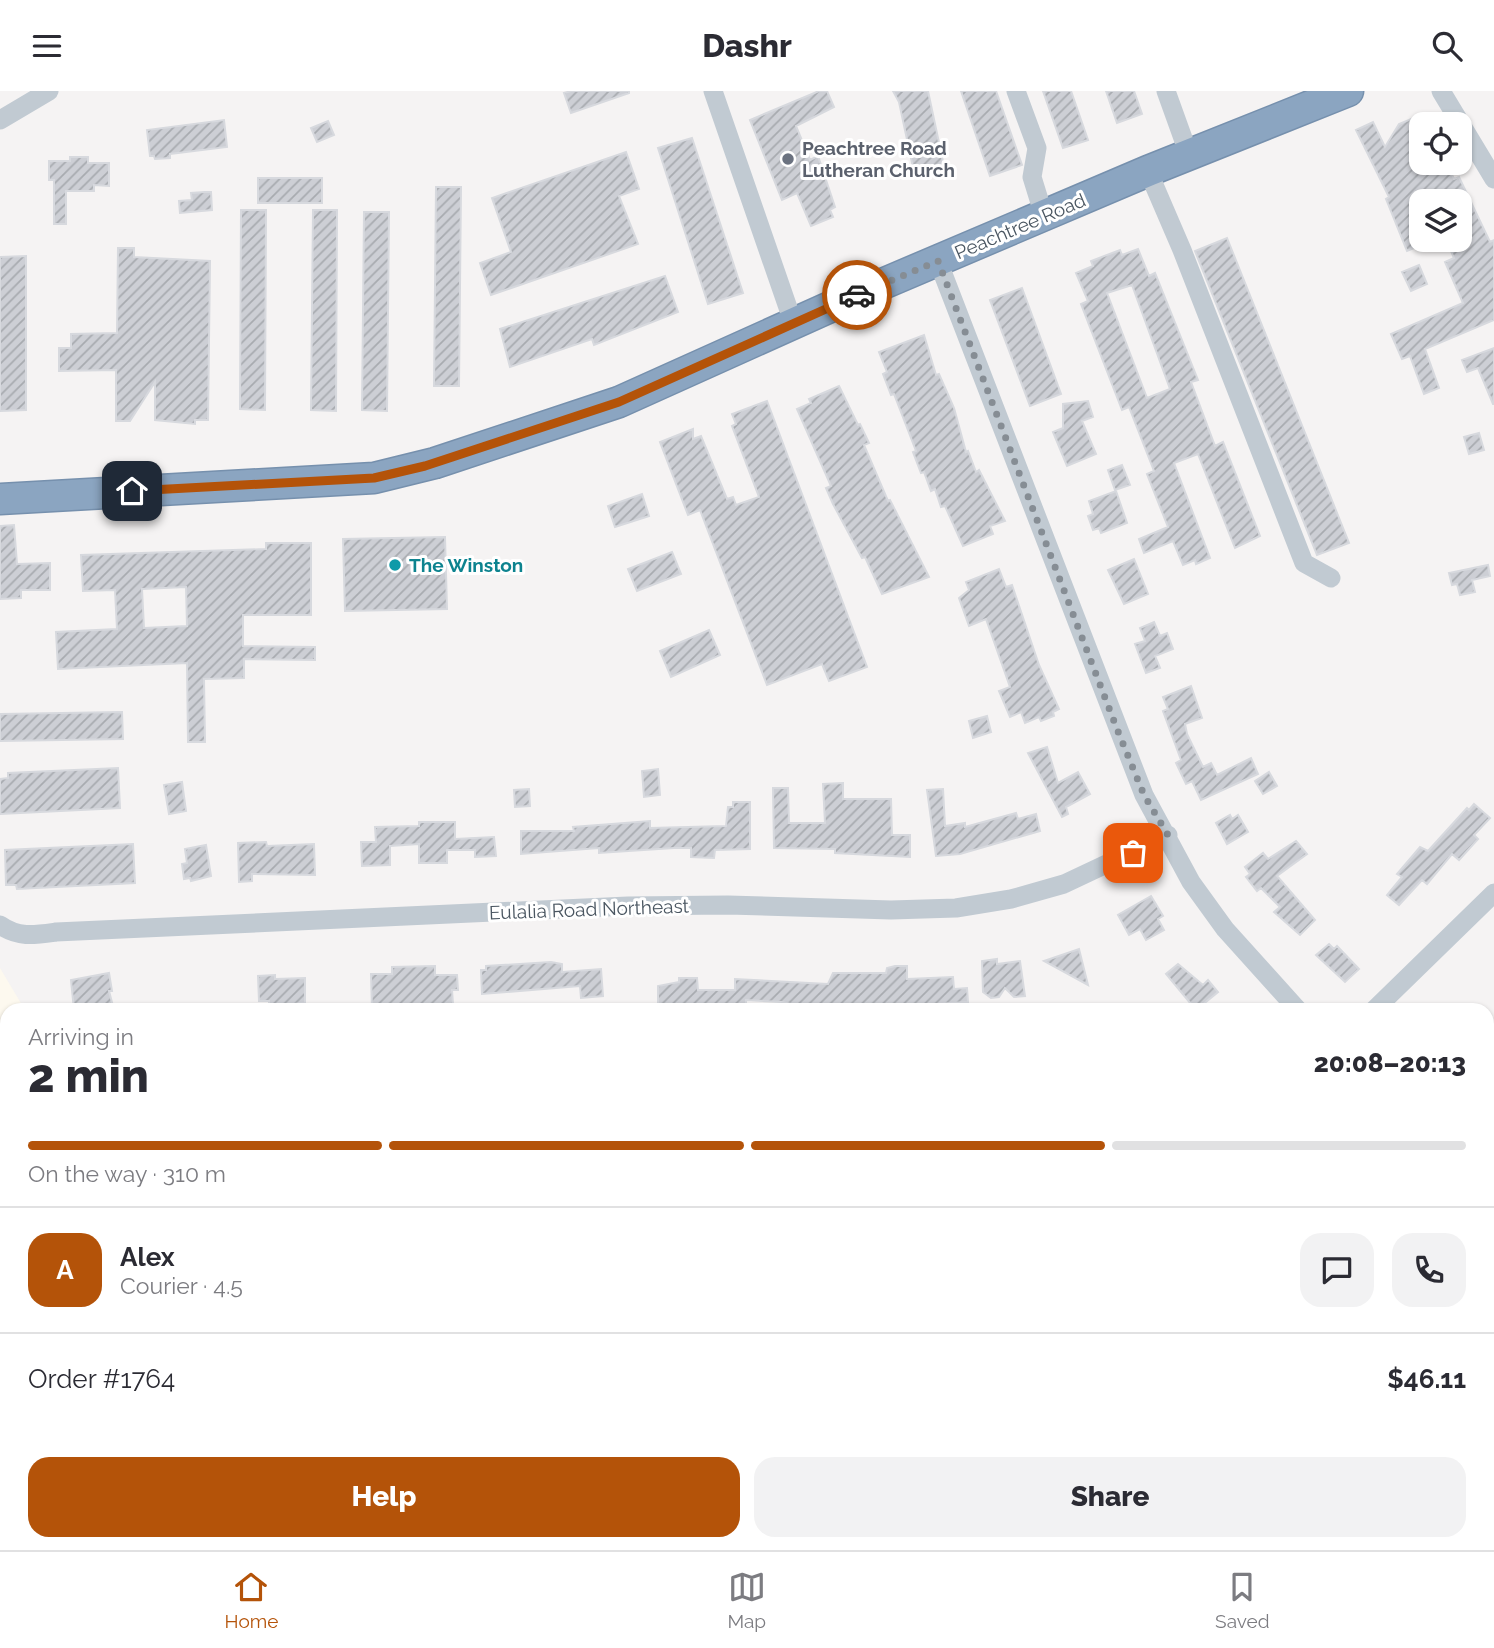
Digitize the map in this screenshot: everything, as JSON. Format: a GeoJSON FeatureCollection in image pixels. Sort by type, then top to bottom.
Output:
{"type":"FeatureCollection","features":[{"type":"Feature","properties":{"kind":"highway","name":"Peachtree Road"},"geometry":{"type":"LineString","coordinates":[[0,499],[374,478],[435,463],[619,402],[1147,171],[1348,91]]}},
{"type":"Feature","properties":{"kind":"street"},"geometry":{"type":"LineString","coordinates":[[0,120],[50,91]]}},
{"type":"Feature","properties":{"kind":"street"},"geometry":{"type":"LineString","coordinates":[[713,91],[794,325]]}},
{"type":"Feature","properties":{"kind":"street"},"geometry":{"type":"LineString","coordinates":[[1016,91],[1037,148],[1032,177],[1044,216]]}},
{"type":"Feature","properties":{"kind":"street"},"geometry":{"type":"LineString","coordinates":[[1166,91],[1189,155]]}},
{"type":"Feature","properties":{"kind":"street"},"geometry":{"type":"LineString","coordinates":[[1441,91],[1494,179]]}},
{"type":"Feature","properties":{"kind":"street"},"geometry":{"type":"LineString","coordinates":[[1147,171],[1182,250],[1304,563],[1331,578]]}},
{"type":"Feature","properties":{"kind":"street"},"geometry":{"type":"LineString","coordinates":[[938,261],[1144,795],[1168,835],[1191,882],[1225,929],[1292,1003]]}},
{"type":"Feature","properties":{"kind":"street","name":"Eulalia Road Northeast"},"geometry":{"type":"LineString","coordinates":[[0,925],[19,935],[628,906],[728,905],[891,910],[956,908],[1011,899],[1064,884],[1168,835]]}},
{"type":"Feature","properties":{"kind":"street"},"geometry":{"type":"LineString","coordinates":[[1381,1003],[1494,893]]}},
{"type":"Feature","properties":{"kind":"shaded area"},"geometry":{"type":"Polygon","coordinates":[[[0,968],[21,1003],[0,1003],[0,968]]]}},
{"type":"Feature","properties":{"kind":"building","name":"Peachtree Road Lutheran Church"},"geometry":{"type":"Polygon","coordinates":[[[819,91],[827,91],[834,107],[796,126],[810,160],[818,156],[835,207],[830,210],[833,217],[811,226],[797,193],[782,200],[750,120],[819,91]]]}},
{"type":"Feature","properties":{"kind":"building"},"geometry":{"type":"Polygon","coordinates":[[[893,91],[928,91],[945,171],[915,177],[899,102],[893,91]]]}},
{"type":"Feature","properties":{"kind":"building"},"geometry":{"type":"Polygon","coordinates":[[[961,91],[996,91],[1022,165],[990,176],[961,91]]]}},
{"type":"Feature","properties":{"kind":"building"},"geometry":{"type":"Polygon","coordinates":[[[1043,91],[1071,91],[1088,140],[1063,148],[1043,91]]]}},
{"type":"Feature","properties":{"kind":"building"},"geometry":{"type":"Polygon","coordinates":[[[1106,91],[1134,91],[1142,114],[1117,123],[1106,91]]]}},
{"type":"Feature","properties":{"kind":"building"},"geometry":{"type":"Polygon","coordinates":[[[564,93],[629,93],[571,113],[564,93]]]}},
{"type":"Feature","properties":{"kind":"building"},"geometry":{"type":"Polygon","coordinates":[[[224,120],[227,147],[170,154],[170,158],[155,159],[150,156],[147,130],[224,120]]]}},
{"type":"Feature","properties":{"kind":"building"},"geometry":{"type":"Polygon","coordinates":[[[1409,120],[1409,175],[1452,175],[1454,179],[1459,177],[1465,189],[1409,189],[1407,251],[1386,199],[1389,197],[1356,130],[1373,122],[1385,147],[1399,124],[1409,120]]]}},
{"type":"Feature","properties":{"kind":"building"},"geometry":{"type":"Polygon","coordinates":[[[328,121],[334,135],[317,142],[311,128],[328,121]]]}},
{"type":"Feature","properties":{"kind":"building"},"geometry":{"type":"Polygon","coordinates":[[[692,138],[743,293],[708,304],[658,148],[692,138]]]}},
{"type":"Feature","properties":{"kind":"building"},"geometry":{"type":"Polygon","coordinates":[[[626,152],[639,189],[619,196],[638,244],[491,295],[480,263],[511,252],[492,198],[626,152]]]}},
{"type":"Feature","properties":{"kind":"building"},"geometry":{"type":"Polygon","coordinates":[[[70,157],[88,157],[88,163],[109,163],[109,186],[94,185],[94,191],[66,191],[66,224],[54,224],[54,180],[49,180],[49,161],[70,161],[70,157]]]}},
{"type":"Feature","properties":{"kind":"building"},"geometry":{"type":"Polygon","coordinates":[[[258,178],[322,178],[322,203],[258,203],[258,178]]]}},
{"type":"Feature","properties":{"kind":"building"},"geometry":{"type":"Polygon","coordinates":[[[436,187],[461,187],[459,386],[434,386],[436,187]]]}},
{"type":"Feature","properties":{"kind":"building"},"geometry":{"type":"Polygon","coordinates":[[[211,192],[212,210],[180,213],[179,201],[192,200],[191,193],[211,192]]]}},
{"type":"Feature","properties":{"kind":"building"},"geometry":{"type":"Polygon","coordinates":[[[1472,204],[1490,242],[1494,240],[1494,320],[1425,349],[1439,388],[1424,394],[1410,356],[1402,359],[1391,334],[1463,303],[1445,262],[1454,258],[1451,252],[1472,252],[1472,204]]]}},
{"type":"Feature","properties":{"kind":"building"},"geometry":{"type":"Polygon","coordinates":[[[241,210],[266,210],[265,410],[240,409],[241,210]]]}},
{"type":"Feature","properties":{"kind":"building"},"geometry":{"type":"Polygon","coordinates":[[[313,210],[337,210],[336,411],[311,410],[313,210]]]}},
{"type":"Feature","properties":{"kind":"building"},"geometry":{"type":"Polygon","coordinates":[[[364,212],[389,212],[387,411],[362,410],[364,212]]]}},
{"type":"Feature","properties":{"kind":"building"},"geometry":{"type":"Polygon","coordinates":[[[1227,238],[1349,543],[1317,555],[1195,251],[1227,238]]]}},
{"type":"Feature","properties":{"kind":"building"},"geometry":{"type":"Polygon","coordinates":[[[118,248],[134,248],[134,257],[210,261],[208,420],[195,420],[195,424],[155,420],[155,382],[130,421],[116,421],[116,370],[59,371],[59,348],[71,348],[71,334],[117,333],[118,248]]]}},
{"type":"Feature","properties":{"kind":"building"},"geometry":{"type":"Polygon","coordinates":[[[1138,249],[1149,276],[1155,273],[1198,380],[1191,382],[1215,446],[1223,442],[1260,536],[1235,548],[1198,454],[1174,463],[1210,558],[1196,564],[1195,560],[1183,565],[1173,541],[1144,553],[1139,539],[1168,527],[1147,474],[1154,471],[1129,407],[1122,410],[1081,304],[1088,301],[1076,273],[1093,266],[1091,261],[1120,250],[1122,255],[1138,249]],[[1132,285],[1107,293],[1147,398],[1170,389],[1132,285]]]}},
{"type":"Feature","properties":{"kind":"building"},"geometry":{"type":"Polygon","coordinates":[[[26,256],[26,410],[0,411],[0,257],[26,256]]]}},
{"type":"Feature","properties":{"kind":"building"},"geometry":{"type":"Polygon","coordinates":[[[1419,265],[1427,284],[1411,291],[1402,272],[1419,265]]]}},
{"type":"Feature","properties":{"kind":"building"},"geometry":{"type":"Polygon","coordinates":[[[665,276],[678,312],[594,345],[592,339],[510,367],[500,329],[665,276]]]}},
{"type":"Feature","properties":{"kind":"building"},"geometry":{"type":"Polygon","coordinates":[[[1022,288],[1061,394],[1030,406],[990,300],[1022,288]]]}},
{"type":"Feature","properties":{"kind":"building"},"geometry":{"type":"Polygon","coordinates":[[[924,335],[936,375],[939,374],[954,408],[966,452],[968,451],[976,472],[979,470],[1005,521],[990,526],[993,534],[963,546],[945,506],[941,507],[935,489],[931,491],[924,472],[921,473],[913,452],[916,451],[894,394],[891,395],[883,374],[887,372],[879,352],[924,335]]]}},
{"type":"Feature","properties":{"kind":"building"},"geometry":{"type":"Polygon","coordinates":[[[1494,348],[1493,404],[1478,368],[1467,372],[1462,360],[1494,348]]]}},
{"type":"Feature","properties":{"kind":"building"},"geometry":{"type":"Polygon","coordinates":[[[839,386],[869,443],[864,445],[888,501],[890,500],[929,577],[882,594],[865,557],[862,558],[833,504],[826,488],[831,486],[797,409],[811,403],[809,399],[839,386]]]}},
{"type":"Feature","properties":{"kind":"building"},"geometry":{"type":"Polygon","coordinates":[[[767,401],[867,667],[829,681],[822,664],[767,685],[700,510],[688,515],[660,442],[693,429],[693,439],[701,436],[727,499],[733,497],[736,505],[759,497],[732,426],[736,424],[732,414],[767,401]]]}},
{"type":"Feature","properties":{"kind":"building"},"geometry":{"type":"Polygon","coordinates":[[[1088,401],[1093,417],[1082,421],[1096,454],[1067,466],[1053,432],[1063,428],[1063,404],[1088,401]]]}},
{"type":"Feature","properties":{"kind":"building"},"geometry":{"type":"Polygon","coordinates":[[[1479,433],[1484,450],[1469,454],[1464,437],[1479,433]]]}},
{"type":"Feature","properties":{"kind":"building"},"geometry":{"type":"Polygon","coordinates":[[[1122,465],[1130,485],[1115,490],[1108,470],[1122,465]]]}},
{"type":"Feature","properties":{"kind":"building"},"geometry":{"type":"Polygon","coordinates":[[[1116,491],[1127,523],[1101,533],[1099,528],[1093,530],[1088,516],[1093,514],[1089,501],[1116,491]]]}},
{"type":"Feature","properties":{"kind":"building"},"geometry":{"type":"Polygon","coordinates":[[[642,494],[649,516],[615,527],[608,506],[642,494]]]}},
{"type":"Feature","properties":{"kind":"building"},"geometry":{"type":"Polygon","coordinates":[[[14,525],[17,564],[50,563],[50,590],[21,590],[21,598],[0,599],[0,526],[14,525]]]}},
{"type":"Feature","properties":{"kind":"building","name":"The Winston"},"geometry":{"type":"Polygon","coordinates":[[[445,537],[447,609],[345,611],[343,539],[445,537]]]}},
{"type":"Feature","properties":{"kind":"building"},"geometry":{"type":"Polygon","coordinates":[[[266,543],[311,543],[311,615],[243,615],[243,646],[315,647],[315,660],[244,659],[244,678],[204,679],[205,742],[188,742],[187,663],[58,669],[56,632],[117,629],[115,590],[83,591],[81,555],[266,549],[266,543]],[[186,587],[142,589],[144,628],[187,626],[186,587]]]}},
{"type":"Feature","properties":{"kind":"building"},"geometry":{"type":"Polygon","coordinates":[[[672,552],[681,574],[637,591],[628,569],[672,552]]]}},
{"type":"Feature","properties":{"kind":"building"},"geometry":{"type":"Polygon","coordinates":[[[1134,559],[1148,594],[1124,604],[1108,570],[1134,559]]]}},
{"type":"Feature","properties":{"kind":"building"},"geometry":{"type":"Polygon","coordinates":[[[1488,565],[1490,576],[1472,580],[1475,592],[1460,595],[1457,584],[1452,585],[1449,573],[1488,565]]]}},
{"type":"Feature","properties":{"kind":"building"},"geometry":{"type":"Polygon","coordinates":[[[999,569],[1006,587],[1012,585],[1039,665],[1059,709],[1053,712],[1054,716],[1041,721],[1039,717],[1025,723],[1021,712],[1010,717],[999,691],[1010,687],[986,619],[969,626],[959,598],[969,590],[966,582],[999,569]]]}},
{"type":"Feature","properties":{"kind":"building"},"geometry":{"type":"Polygon","coordinates":[[[1154,622],[1160,636],[1167,633],[1173,649],[1155,656],[1160,668],[1146,673],[1135,644],[1145,641],[1140,628],[1154,622]]]}},
{"type":"Feature","properties":{"kind":"building"},"geometry":{"type":"Polygon","coordinates":[[[709,630],[720,655],[671,677],[660,651],[709,630]]]}},
{"type":"Feature","properties":{"kind":"building"},"geometry":{"type":"Polygon","coordinates":[[[1191,686],[1202,718],[1185,724],[1203,767],[1211,763],[1217,775],[1251,758],[1258,774],[1201,800],[1192,781],[1186,784],[1176,763],[1181,760],[1163,711],[1168,709],[1163,697],[1191,686]]]}},
{"type":"Feature","properties":{"kind":"building"},"geometry":{"type":"Polygon","coordinates":[[[122,712],[123,739],[0,741],[0,714],[122,712]]]}},
{"type":"Feature","properties":{"kind":"building"},"geometry":{"type":"Polygon","coordinates":[[[987,716],[991,732],[973,738],[969,721],[987,716]]]}},
{"type":"Feature","properties":{"kind":"building"},"geometry":{"type":"Polygon","coordinates":[[[1047,747],[1058,783],[1078,772],[1090,794],[1066,807],[1068,814],[1062,817],[1028,753],[1047,747]]]}},
{"type":"Feature","properties":{"kind":"building"},"geometry":{"type":"Polygon","coordinates":[[[118,768],[120,808],[0,814],[0,779],[8,778],[8,773],[118,768]]]}},
{"type":"Feature","properties":{"kind":"building"},"geometry":{"type":"Polygon","coordinates":[[[658,769],[660,795],[644,797],[642,771],[658,769]]]}},
{"type":"Feature","properties":{"kind":"building"},"geometry":{"type":"Polygon","coordinates":[[[1269,772],[1277,786],[1263,794],[1255,781],[1269,772]]]}},
{"type":"Feature","properties":{"kind":"building"},"geometry":{"type":"Polygon","coordinates":[[[182,782],[186,811],[169,814],[164,785],[182,782]]]}},
{"type":"Feature","properties":{"kind":"building"},"geometry":{"type":"Polygon","coordinates":[[[843,783],[843,799],[891,799],[892,835],[910,835],[910,857],[835,853],[835,849],[774,848],[773,788],[788,788],[789,823],[825,823],[823,784],[843,783]]]}},
{"type":"Feature","properties":{"kind":"building"},"geometry":{"type":"Polygon","coordinates":[[[529,789],[530,806],[515,807],[514,790],[529,789]]]}},
{"type":"Feature","properties":{"kind":"building"},"geometry":{"type":"Polygon","coordinates":[[[943,789],[945,826],[965,823],[965,827],[1016,813],[1018,819],[1036,814],[1040,831],[960,854],[936,856],[927,790],[943,789]]]}},
{"type":"Feature","properties":{"kind":"building"},"geometry":{"type":"Polygon","coordinates":[[[733,802],[750,802],[750,849],[715,850],[714,858],[691,857],[691,848],[599,853],[599,848],[521,854],[521,831],[574,831],[573,827],[650,821],[650,828],[726,826],[728,807],[733,807],[733,802]]]}},
{"type":"Feature","properties":{"kind":"building"},"geometry":{"type":"Polygon","coordinates":[[[1474,804],[1490,818],[1474,835],[1478,839],[1459,860],[1452,854],[1427,884],[1422,880],[1399,905],[1387,895],[1402,877],[1397,874],[1420,847],[1428,851],[1467,808],[1469,810],[1474,804]]]}},
{"type":"Feature","properties":{"kind":"building"},"geometry":{"type":"Polygon","coordinates":[[[1230,815],[1232,819],[1238,815],[1248,832],[1227,844],[1216,823],[1230,815]]]}},
{"type":"Feature","properties":{"kind":"building"},"geometry":{"type":"Polygon","coordinates":[[[419,822],[455,822],[455,839],[494,837],[496,856],[475,857],[475,850],[447,850],[447,863],[419,863],[419,844],[390,846],[390,865],[362,866],[361,842],[376,842],[375,827],[419,826],[419,822]]]}},
{"type":"Feature","properties":{"kind":"building"},"geometry":{"type":"Polygon","coordinates":[[[1296,841],[1307,854],[1277,876],[1315,920],[1300,935],[1274,912],[1280,907],[1261,888],[1257,891],[1246,877],[1250,874],[1245,867],[1263,853],[1268,859],[1296,841]]]}},
{"type":"Feature","properties":{"kind":"building"},"geometry":{"type":"Polygon","coordinates":[[[266,842],[267,846],[314,844],[315,875],[252,874],[252,881],[239,882],[238,843],[266,842]]]}},
{"type":"Feature","properties":{"kind":"building"},"geometry":{"type":"Polygon","coordinates":[[[133,844],[135,883],[17,889],[16,885],[6,885],[5,850],[133,844]]]}},
{"type":"Feature","properties":{"kind":"building"},"geometry":{"type":"Polygon","coordinates":[[[206,845],[211,876],[191,881],[190,878],[184,879],[182,864],[187,863],[185,849],[206,845]]]}},
{"type":"Feature","properties":{"kind":"building"},"geometry":{"type":"Polygon","coordinates":[[[1151,896],[1163,916],[1158,919],[1164,930],[1146,940],[1140,929],[1129,935],[1118,915],[1151,896]]]}},
{"type":"Feature","properties":{"kind":"building"},"geometry":{"type":"Polygon","coordinates":[[[1329,944],[1334,949],[1337,946],[1359,969],[1345,982],[1316,955],[1329,944]]]}},
{"type":"Feature","properties":{"kind":"building"},"geometry":{"type":"Polygon","coordinates":[[[1079,949],[1088,985],[1044,961],[1079,949]]]}},
{"type":"Feature","properties":{"kind":"building"},"geometry":{"type":"Polygon","coordinates":[[[997,959],[997,964],[1020,961],[1025,996],[1014,997],[1005,988],[999,997],[991,998],[983,992],[982,961],[997,959]]]}},
{"type":"Feature","properties":{"kind":"building"},"geometry":{"type":"Polygon","coordinates":[[[551,962],[562,964],[562,972],[601,969],[603,996],[581,998],[580,986],[482,994],[481,970],[486,970],[486,966],[551,962]]]}},
{"type":"Feature","properties":{"kind":"building"},"geometry":{"type":"Polygon","coordinates":[[[1178,964],[1203,985],[1208,980],[1218,992],[1205,1003],[1190,1003],[1166,974],[1178,964]]]}},
{"type":"Feature","properties":{"kind":"building"},"geometry":{"type":"Polygon","coordinates":[[[435,966],[435,975],[457,975],[458,990],[452,990],[453,1003],[372,1003],[371,974],[392,974],[392,967],[435,966]]]}},
{"type":"Feature","properties":{"kind":"building"},"geometry":{"type":"Polygon","coordinates":[[[907,966],[907,979],[953,977],[954,989],[967,988],[968,1002],[786,1003],[746,1000],[746,1003],[658,1003],[658,986],[679,982],[679,978],[697,978],[698,990],[735,990],[735,979],[828,984],[833,973],[886,973],[887,968],[907,966]]]}},
{"type":"Feature","properties":{"kind":"building"},"geometry":{"type":"Polygon","coordinates":[[[109,973],[112,1003],[73,1003],[71,980],[109,973]]]}},
{"type":"Feature","properties":{"kind":"building"},"geometry":{"type":"Polygon","coordinates":[[[275,975],[275,979],[305,978],[305,1003],[259,1001],[258,976],[275,975]]]}},
{"type":"Feature","properties":{"kind":"way so far"},"geometry":{"type":"LineString","coordinates":[[857,295],[938,261],[1117,729],[1144,795],[1168,835],[1133,853]]}},
{"type":"Feature","properties":{"kind":"place","name":"Peachtree Road Lutheran Church"},"geometry":{"type":"Point","coordinates":[788,159]}},
{"type":"Feature","properties":{"kind":"place","name":"The Winston"},"geometry":{"type":"Point","coordinates":[395,565]}},
{"type":"Feature","properties":{"kind":"route"},"geometry":{"type":"LineString","coordinates":[[132,491],[374,478],[425,466],[619,402],[857,295]]}}]}
